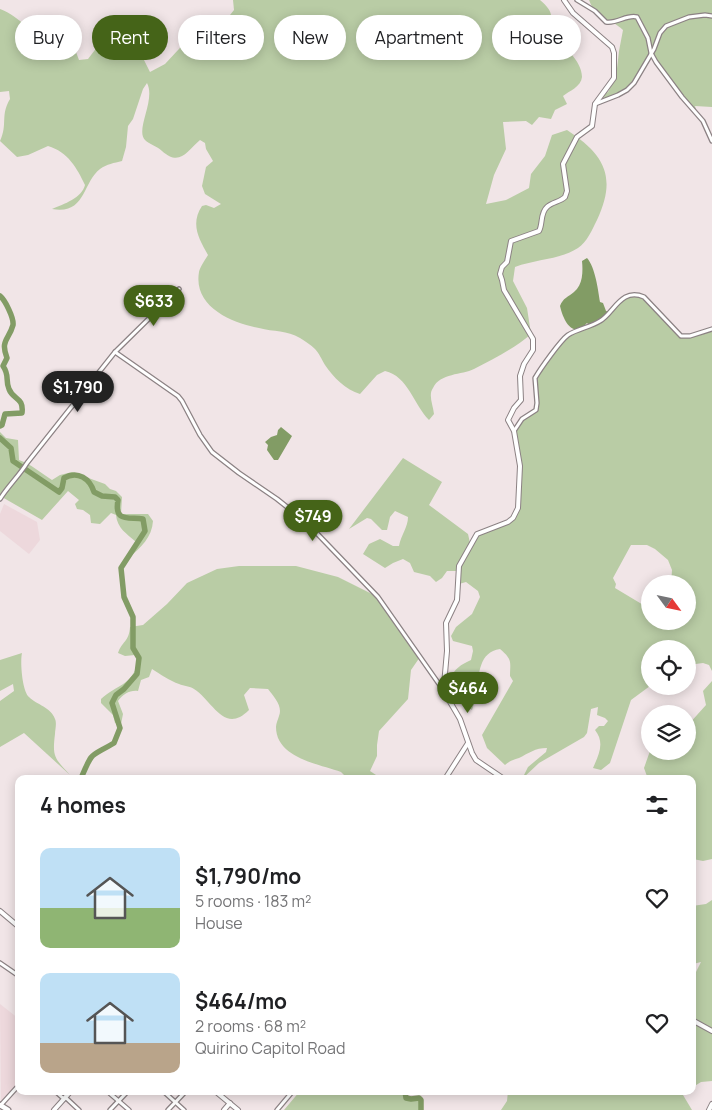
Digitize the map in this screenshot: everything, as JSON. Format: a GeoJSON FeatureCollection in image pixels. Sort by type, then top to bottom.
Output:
{"type":"FeatureCollection","features":[{"type":"Feature","properties":{"kind":"main road"},"geometry":{"type":"LineString","coordinates":[[0,1105],[8,1110]]}},
{"type":"Feature","properties":{"kind":"street"},"geometry":{"type":"LineString","coordinates":[[446,695],[444,685],[447,651],[446,623],[457,600],[459,566],[477,534],[501,525],[513,518],[518,508],[520,466],[514,431],[508,420],[521,400],[521,371],[531,355],[534,345],[531,334],[504,290],[500,274],[502,267],[507,262],[511,241],[539,231],[542,225],[543,212],[547,206],[565,197],[567,191],[563,164],[577,137],[592,126],[595,104],[614,78],[614,53],[612,47],[573,13],[564,0]]}},
{"type":"Feature","properties":{"kind":"street"},"geometry":{"type":"LineString","coordinates":[[577,0],[595,11],[606,22],[614,22],[632,16],[637,17],[648,38],[651,53],[703,121],[712,142]]}},
{"type":"Feature","properties":{"kind":"street"},"geometry":{"type":"LineString","coordinates":[[595,104],[628,90],[634,83],[660,33],[666,26],[689,16],[705,14],[712,16]]}},
{"type":"Feature","properties":{"kind":"street"},"geometry":{"type":"LineString","coordinates":[[0,499],[8,486],[21,473],[116,352],[179,289]]}},
{"type":"Feature","properties":{"kind":"street"},"geometry":{"type":"LineString","coordinates":[[514,431],[522,419],[536,410],[535,378],[568,335],[602,321],[615,304],[624,299],[632,295],[644,298],[681,336],[690,336],[712,329]]}},
{"type":"Feature","properties":{"kind":"street"},"geometry":{"type":"LineString","coordinates":[[116,352],[178,396],[212,452],[281,501],[306,522],[378,597],[446,695],[460,719],[476,760],[498,775]]}},
{"type":"Feature","properties":{"kind":"street"},"geometry":{"type":"LineString","coordinates":[[447,775],[468,743]]}},
{"type":"Feature","properties":{"kind":"street"},"geometry":{"type":"LineString","coordinates":[[0,910],[15,923]]}},
{"type":"Feature","properties":{"kind":"street"},"geometry":{"type":"LineString","coordinates":[[0,963],[15,973]]}},
{"type":"Feature","properties":{"kind":"street"},"geometry":{"type":"LineString","coordinates":[[696,1022],[712,1031]]}},
{"type":"Feature","properties":{"kind":"street"},"geometry":{"type":"LineString","coordinates":[[0,1105],[15,1089]]}},
{"type":"Feature","properties":{"kind":"street"},"geometry":{"type":"LineString","coordinates":[[61,1095],[79,1110]]}},
{"type":"Feature","properties":{"kind":"street"},"geometry":{"type":"LineString","coordinates":[[54,1110],[68,1095]]}},
{"type":"Feature","properties":{"kind":"street"},"geometry":{"type":"LineString","coordinates":[[111,1095],[128,1110]]}},
{"type":"Feature","properties":{"kind":"street"},"geometry":{"type":"LineString","coordinates":[[110,1110],[125,1095]]}},
{"type":"Feature","properties":{"kind":"street"},"geometry":{"type":"LineString","coordinates":[[167,1095],[184,1110]]}},
{"type":"Feature","properties":{"kind":"street"},"geometry":{"type":"LineString","coordinates":[[168,1110],[183,1095]]}},
{"type":"Feature","properties":{"kind":"street"},"geometry":{"type":"LineString","coordinates":[[220,1095],[238,1110]]}},
{"type":"Feature","properties":{"kind":"street"},"geometry":{"type":"LineString","coordinates":[[277,1110],[290,1095]]}},
{"type":"Feature","properties":{"kind":"street"},"geometry":{"type":"LineString","coordinates":[[224,1110],[230,1103]]}},
{"type":"Feature","properties":{"kind":"street"},"geometry":{"type":"LineString","coordinates":[[709,1110],[712,1104]]}},
{"type":"Feature","properties":{"kind":"shaded area"},"geometry":{"type":"Polygon","coordinates":[[[233,0],[540,0],[545,4],[551,15],[492,15],[492,60],[576,60],[579,64],[581,80],[577,86],[563,96],[567,104],[555,110],[551,119],[539,117],[532,125],[526,121],[503,122],[506,149],[494,175],[486,204],[506,200],[529,188],[531,174],[545,156],[552,135],[567,130],[591,149],[604,168],[606,191],[597,220],[587,239],[578,248],[563,255],[515,267],[513,281],[527,308],[531,334],[511,349],[474,369],[446,377],[436,383],[431,394],[434,414],[429,420],[405,385],[393,374],[385,371],[377,375],[360,394],[345,386],[336,378],[316,351],[300,338],[237,322],[208,304],[202,295],[199,284],[199,272],[208,255],[199,237],[196,225],[198,213],[202,206],[206,205],[214,208],[221,204],[205,194],[202,186],[206,167],[213,161],[206,149],[205,143],[200,140],[183,156],[174,158],[145,140],[142,129],[149,98],[147,83],[143,89],[133,119],[128,126],[126,147],[122,161],[100,169],[94,175],[82,197],[71,207],[63,210],[52,209],[76,197],[85,185],[79,173],[66,156],[48,146],[28,155],[17,157],[0,141],[4,130],[5,110],[10,99],[9,91],[0,92],[0,9],[15,18],[15,60],[82,60],[88,59],[92,54],[92,60],[144,60],[150,72],[165,64],[178,50],[178,60],[264,60],[264,15],[230,15],[234,10],[233,0]]]}},
{"type":"Feature","properties":{"kind":"shaded area"},"geometry":{"type":"Polygon","coordinates":[[[589,0],[712,0],[712,107],[695,106],[697,113],[682,97],[651,53],[634,83],[627,90],[595,104],[599,97],[608,92],[616,77],[623,30],[600,16],[589,0]]]}},
{"type":"Feature","properties":{"kind":"shaded area"},"geometry":{"type":"Polygon","coordinates":[[[587,258],[594,272],[600,302],[603,303],[606,311],[610,312],[602,321],[590,326],[587,323],[582,328],[573,329],[563,317],[560,306],[564,299],[579,286],[581,282],[582,261],[587,258]]]}},
{"type":"Feature","properties":{"kind":"shaded area"},"geometry":{"type":"Polygon","coordinates":[[[632,295],[644,297],[681,336],[691,336],[712,329],[712,671],[709,665],[703,663],[696,664],[696,640],[641,640],[641,693],[631,700],[610,763],[601,770],[593,768],[599,753],[600,744],[600,739],[595,730],[599,726],[604,726],[608,721],[597,715],[598,707],[591,709],[587,733],[584,737],[539,763],[524,775],[528,767],[546,752],[547,748],[532,751],[505,765],[487,748],[482,735],[513,681],[510,676],[510,661],[507,656],[500,649],[488,654],[484,659],[481,665],[472,710],[467,705],[463,685],[450,680],[461,665],[471,660],[472,646],[453,641],[451,636],[456,627],[472,614],[480,597],[478,591],[466,582],[459,584],[458,571],[447,571],[436,582],[430,576],[414,572],[410,563],[403,559],[385,568],[363,554],[369,544],[380,539],[393,546],[399,546],[408,517],[395,511],[390,517],[387,530],[382,530],[371,519],[367,518],[349,529],[403,458],[442,482],[429,505],[468,534],[470,543],[477,534],[508,522],[516,513],[520,476],[514,431],[518,423],[536,410],[535,378],[568,335],[602,321],[615,304],[632,295]]]}},
{"type":"Feature","properties":{"kind":"shaded area"},"geometry":{"type":"Polygon","coordinates":[[[281,427],[292,436],[278,460],[274,460],[267,450],[268,445],[265,442],[277,435],[281,427]]]}},
{"type":"Feature","properties":{"kind":"shaded area"},"geometry":{"type":"Polygon","coordinates":[[[0,432],[6,438],[18,440],[19,460],[32,466],[52,480],[60,475],[72,472],[105,484],[110,489],[116,491],[122,497],[121,514],[148,514],[153,521],[145,542],[128,558],[136,542],[120,527],[116,515],[111,513],[100,524],[91,523],[90,515],[83,510],[77,509],[75,504],[79,500],[68,491],[42,520],[2,497],[0,499],[0,432]]]}},
{"type":"Feature","properties":{"kind":"shaded area"},"geometry":{"type":"Polygon","coordinates":[[[4,504],[37,522],[40,540],[29,554],[0,531],[0,514],[4,504]]]}},
{"type":"Feature","properties":{"kind":"shaded area"},"geometry":{"type":"Polygon","coordinates":[[[239,566],[296,566],[338,577],[378,597],[420,657],[411,670],[408,699],[379,731],[377,756],[370,771],[376,775],[344,775],[341,772],[291,753],[278,738],[276,726],[280,709],[268,689],[250,688],[244,695],[249,710],[240,717],[226,718],[192,688],[172,681],[152,669],[149,677],[141,680],[138,691],[127,693],[118,701],[123,714],[121,724],[115,723],[113,715],[101,703],[101,699],[127,681],[135,670],[138,662],[135,655],[125,656],[118,653],[127,639],[130,627],[143,625],[187,583],[217,569],[239,566]]]}},
{"type":"Feature","properties":{"kind":"shaded area"},"geometry":{"type":"Polygon","coordinates":[[[22,653],[22,676],[25,689],[32,700],[53,715],[56,722],[54,753],[70,775],[24,733],[0,747],[0,701],[14,691],[13,684],[0,691],[0,660],[22,653]]]}},
{"type":"Feature","properties":{"kind":"shaded area"},"geometry":{"type":"Polygon","coordinates":[[[712,681],[712,859],[703,861],[696,860],[696,775],[647,775],[644,768],[647,760],[696,760],[696,716],[706,705],[703,691],[712,681]]]}},
{"type":"Feature","properties":{"kind":"shaded area"},"geometry":{"type":"Polygon","coordinates":[[[712,900],[712,1081],[701,1082],[696,1085],[696,972],[701,962],[696,963],[696,905],[706,904],[712,900]]]}},
{"type":"Feature","properties":{"kind":"shaded area"},"geometry":{"type":"Polygon","coordinates":[[[0,1004],[15,1016],[15,1087],[1,1103],[0,1004]]]}},
{"type":"Feature","properties":{"kind":"shaded area"},"geometry":{"type":"Polygon","coordinates":[[[297,1095],[406,1095],[406,1098],[419,1098],[421,1100],[421,1110],[284,1110],[297,1095]]]}},
{"type":"Feature","properties":{"kind":"shaded area"},"geometry":{"type":"Polygon","coordinates":[[[508,1095],[683,1095],[692,1110],[501,1110],[507,1101],[508,1095]]]}},
{"type":"Feature","properties":{"kind":"waterway"},"geometry":{"type":"LineString","coordinates":[[0,296],[9,309],[13,322],[4,347],[7,358],[3,366],[9,389],[20,401],[22,408],[22,413],[5,414],[0,426]]}},
{"type":"Feature","properties":{"kind":"waterway"},"geometry":{"type":"LineString","coordinates":[[0,438],[11,448],[13,461],[59,492],[64,478],[79,475],[90,483],[94,492],[102,496],[115,497],[118,500],[117,507],[120,515],[127,518],[143,519],[145,531],[121,568],[124,597],[133,617],[133,648],[139,658],[137,674],[116,695],[112,703],[120,728],[114,743],[91,758],[82,775]]}},
{"type":"Feature","properties":{"kind":"waterway"},"geometry":{"type":"LineString","coordinates":[[406,1095],[406,1098],[419,1098],[421,1100],[421,1110]]}}]}
